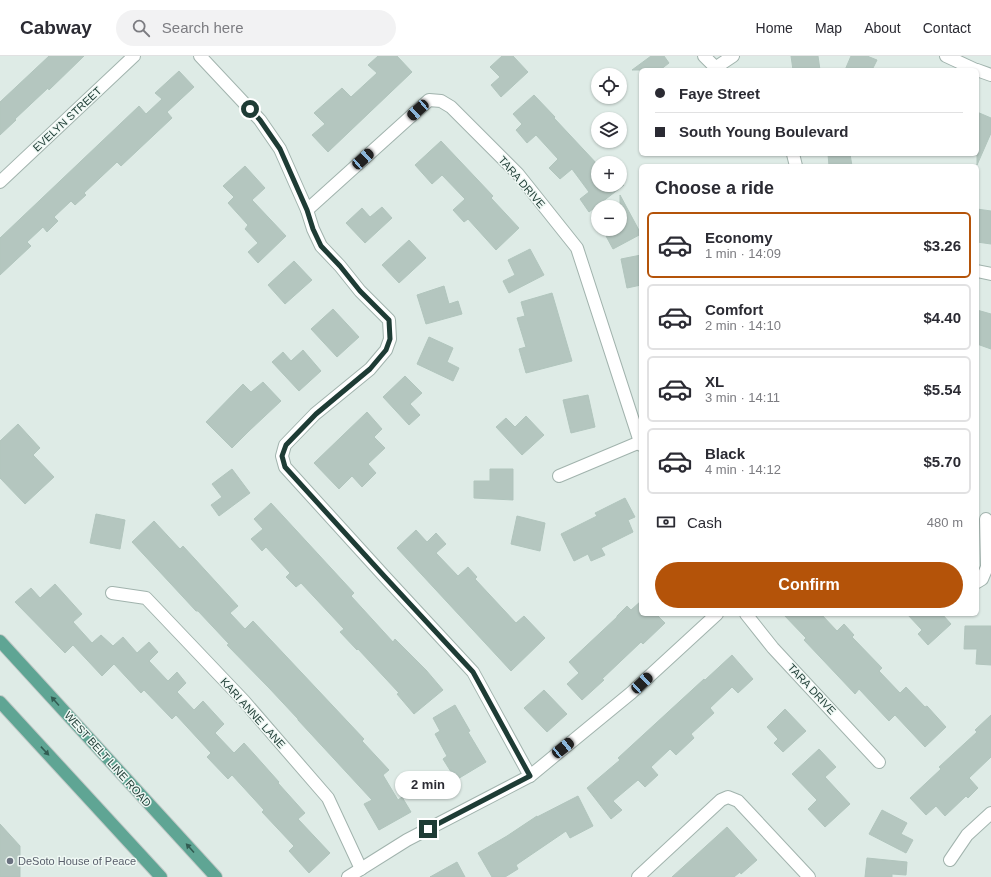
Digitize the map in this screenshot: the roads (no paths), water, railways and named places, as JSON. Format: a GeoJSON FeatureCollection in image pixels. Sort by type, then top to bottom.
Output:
{"type":"FeatureCollection","features":[{"type":"Feature","properties":{"kind":"main road","name":"WEST BELT LINE ROAD"},"geometry":{"type":"LineString","coordinates":[[0,641],[216,877]]}},
{"type":"Feature","properties":{"kind":"main road"},"geometry":{"type":"LineString","coordinates":[[0,702],[161,877]]}},
{"type":"Feature","properties":{"kind":"street","name":"EVELYN STREET"},"geometry":{"type":"LineString","coordinates":[[0,182],[134,56]]}},
{"type":"Feature","properties":{"kind":"street"},"geometry":{"type":"LineString","coordinates":[[200,56],[260,120],[280,149],[321,246],[340,266],[360,291],[389,320],[390,339],[386,350],[370,369],[316,414],[286,445],[282,456],[285,467],[473,672],[530,776]]}},
{"type":"Feature","properties":{"kind":"street"},"geometry":{"type":"LineString","coordinates":[[704,56],[715,68]]}},
{"type":"Feature","properties":{"kind":"street"},"geometry":{"type":"LineString","coordinates":[[717,68],[733,56]]}},
{"type":"Feature","properties":{"kind":"street"},"geometry":{"type":"LineString","coordinates":[[946,56],[972,68]]}},
{"type":"Feature","properties":{"kind":"street"},"geometry":{"type":"LineString","coordinates":[[979,71],[991,75]]}},
{"type":"Feature","properties":{"kind":"street","name":"TARA DRIVE"},"geometry":{"type":"LineString","coordinates":[[307,210],[429,100],[441,101],[451,107],[518,174],[576,248],[608,342],[639,441]]}},
{"type":"Feature","properties":{"kind":"street"},"geometry":{"type":"LineString","coordinates":[[979,271],[991,274]]}},
{"type":"Feature","properties":{"kind":"street"},"geometry":{"type":"LineString","coordinates":[[559,476],[639,444]]}},
{"type":"Feature","properties":{"kind":"street"},"geometry":{"type":"LineString","coordinates":[[979,581],[982,579],[987,567],[985,519]]}},
{"type":"Feature","properties":{"kind":"street","name":"KARI ANNE LANE"},"geometry":{"type":"LineString","coordinates":[[112,593],[146,598],[244,701],[328,798],[360,869]]}},
{"type":"Feature","properties":{"kind":"street"},"geometry":{"type":"LineString","coordinates":[[348,877],[407,840],[530,776],[631,693],[714,616]]}},
{"type":"Feature","properties":{"kind":"street","name":"TARA DRIVE"},"geometry":{"type":"LineString","coordinates":[[748,616],[773,648],[879,762]]}},
{"type":"Feature","properties":{"kind":"street"},"geometry":{"type":"LineString","coordinates":[[638,877],[721,800],[728,797],[738,801],[808,877]]}},
{"type":"Feature","properties":{"kind":"street"},"geometry":{"type":"LineString","coordinates":[[950,860],[967,835],[991,813]]}},
{"type":"Feature","properties":{"kind":"place","name":"DeSoto House of Peace"},"geometry":{"type":"Point","coordinates":[10,861]}}]}
